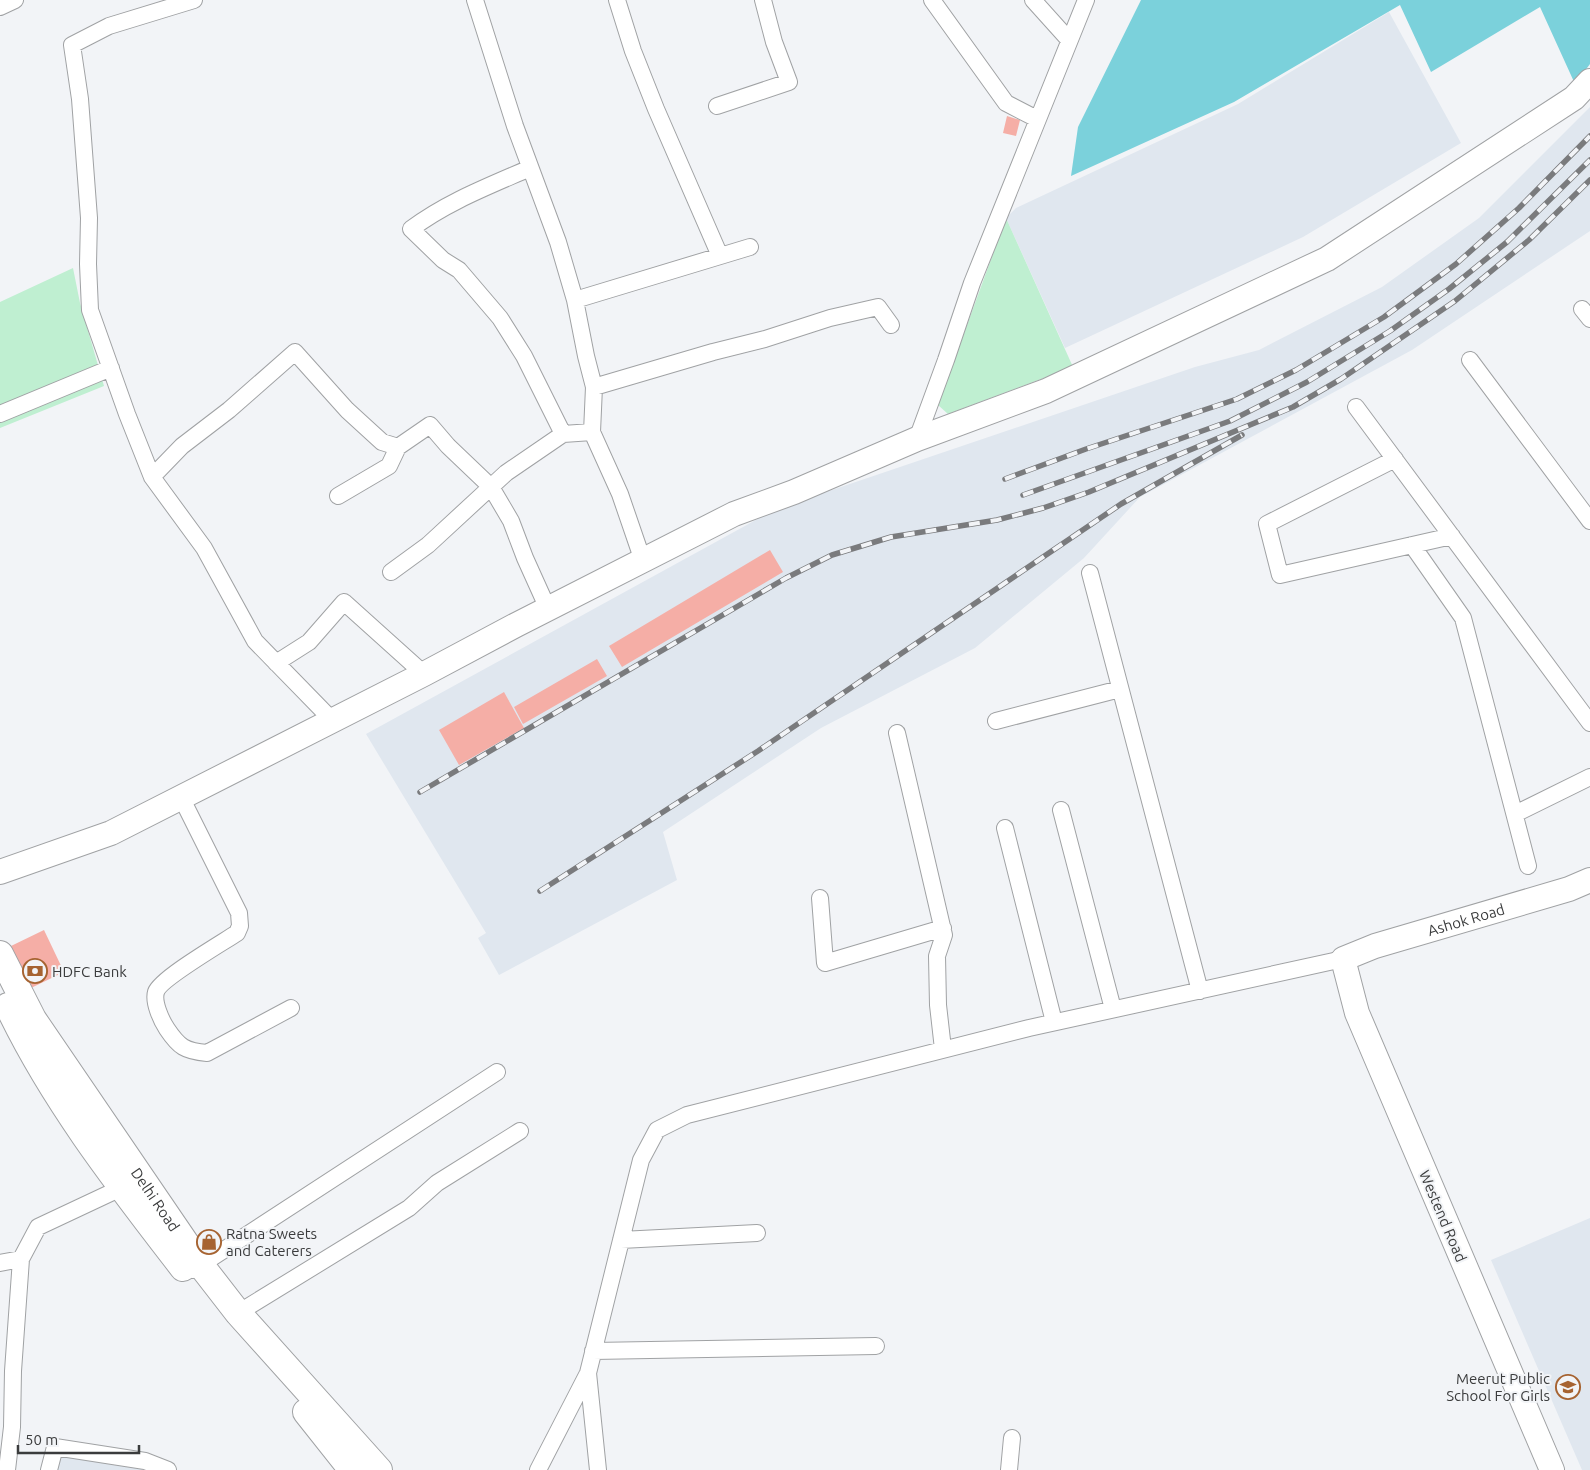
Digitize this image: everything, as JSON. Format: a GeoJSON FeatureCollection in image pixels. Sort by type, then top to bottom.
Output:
{"type":"FeatureCollection","features":[{"type":"Feature","properties":{"kind":"main road","name":"Delhi Road"},"geometry":{"type":"LineString","coordinates":[[0,954],[67,1088],[121,1188],[194,1270],[238,1313],[380,1470]]}},
{"type":"Feature","properties":{"kind":"main road","name":"Delhi Road"},"geometry":{"type":"LineString","coordinates":[[0,989],[25,1043],[67,1088],[194,1270]]}},
{"type":"Feature","properties":{"kind":"main road"},"geometry":{"type":"LineString","coordinates":[[194,1270],[209,1302],[314,1422],[352,1470]]}},
{"type":"Feature","properties":{"kind":"street"},"geometry":{"type":"LineString","coordinates":[[0,7],[15,0]]}},
{"type":"Feature","properties":{"kind":"street"},"geometry":{"type":"LineString","coordinates":[[194,0],[109,26],[72,46],[80,100],[89,218],[90,310],[152,477],[204,548],[254,641],[333,720]]}},
{"type":"Feature","properties":{"kind":"street"},"geometry":{"type":"LineString","coordinates":[[475,0],[515,126],[558,242],[575,300],[594,388],[592,432],[620,494],[642,560]]}},
{"type":"Feature","properties":{"kind":"street"},"geometry":{"type":"LineString","coordinates":[[618,0],[633,51],[656,109],[720,256]]}},
{"type":"Feature","properties":{"kind":"street"},"geometry":{"type":"LineString","coordinates":[[717,106],[789,82],[774,42],[762,0]]}},
{"type":"Feature","properties":{"kind":"street"},"geometry":{"type":"LineString","coordinates":[[932,0],[1006,103],[1037,119]]}},
{"type":"Feature","properties":{"kind":"street"},"geometry":{"type":"LineString","coordinates":[[1033,0],[1069,40]]}},
{"type":"Feature","properties":{"kind":"street"},"geometry":{"type":"LineString","coordinates":[[917,439],[972,283],[1086,0]]}},
{"type":"Feature","properties":{"kind":"street"},"geometry":{"type":"LineString","coordinates":[[0,872],[111,833],[734,514],[794,492],[917,439],[1046,391],[1327,259],[1574,98],[1590,82]]}},
{"type":"Feature","properties":{"kind":"street"},"geometry":{"type":"LineString","coordinates":[[530,168],[472,193],[427,217],[411,228],[443,260],[459,270],[500,318],[524,356],[563,434]]}},
{"type":"Feature","properties":{"kind":"street"},"geometry":{"type":"LineString","coordinates":[[575,300],[750,247]]}},
{"type":"Feature","properties":{"kind":"street"},"geometry":{"type":"LineString","coordinates":[[594,388],[713,352],[765,339],[830,318],[878,307],[890,325]]}},
{"type":"Feature","properties":{"kind":"street"},"geometry":{"type":"LineString","coordinates":[[152,477],[182,446],[228,410],[295,352],[347,410],[382,442],[398,447]]}},
{"type":"Feature","properties":{"kind":"street"},"geometry":{"type":"LineString","coordinates":[[1470,360],[1590,521]]}},
{"type":"Feature","properties":{"kind":"street"},"geometry":{"type":"LineString","coordinates":[[0,414],[111,368]]}},
{"type":"Feature","properties":{"kind":"street"},"geometry":{"type":"LineString","coordinates":[[1356,407],[1590,723]]}},
{"type":"Feature","properties":{"kind":"street"},"geometry":{"type":"LineString","coordinates":[[338,496],[390,466],[398,447],[430,425],[448,446],[491,487],[510,521],[548,608]]}},
{"type":"Feature","properties":{"kind":"street"},"geometry":{"type":"LineString","coordinates":[[391,572],[428,545],[506,474],[563,434],[592,432]]}},
{"type":"Feature","properties":{"kind":"street"},"geometry":{"type":"LineString","coordinates":[[1394,459],[1267,524],[1280,575],[1452,536]]}},
{"type":"Feature","properties":{"kind":"street"},"geometry":{"type":"LineString","coordinates":[[1412,545],[1463,618],[1528,866]]}},
{"type":"Feature","properties":{"kind":"street"},"geometry":{"type":"LineString","coordinates":[[1090,574],[1200,990]]}},
{"type":"Feature","properties":{"kind":"street"},"geometry":{"type":"LineString","coordinates":[[276,663],[309,642],[344,602],[424,674]]}},
{"type":"Feature","properties":{"kind":"street"},"geometry":{"type":"LineString","coordinates":[[996,721],[1120,689]]}},
{"type":"Feature","properties":{"kind":"street"},"geometry":{"type":"LineString","coordinates":[[897,733],[943,928],[944,935],[937,956],[938,1005],[943,1049]]}},
{"type":"Feature","properties":{"kind":"street"},"geometry":{"type":"LineString","coordinates":[[1515,814],[1590,777]]}},
{"type":"Feature","properties":{"kind":"street"},"geometry":{"type":"LineString","coordinates":[[182,797],[239,913],[240,926],[237,933],[174,973],[159,986],[156,993],[156,1002],[166,1028],[183,1049],[207,1053],[291,1008]]}},
{"type":"Feature","properties":{"kind":"street"},"geometry":{"type":"LineString","coordinates":[[1062,810],[1113,1009]]}},
{"type":"Feature","properties":{"kind":"street"},"geometry":{"type":"LineString","coordinates":[[1005,828],[1054,1022]]}},
{"type":"Feature","properties":{"kind":"street","name":"Ashok Road"},"geometry":{"type":"LineString","coordinates":[[1343,959],[1375,946],[1569,889],[1590,880]]}},
{"type":"Feature","properties":{"kind":"street"},"geometry":{"type":"LineString","coordinates":[[820,898],[825,963],[943,928]]}},
{"type":"Feature","properties":{"kind":"street"},"geometry":{"type":"LineString","coordinates":[[538,1470],[588,1373],[641,1160],[657,1130],[687,1115],[943,1049],[1054,1022],[1343,959]]}},
{"type":"Feature","properties":{"kind":"street","name":"Westend Road"},"geometry":{"type":"LineString","coordinates":[[1343,959],[1357,1013],[1552,1470]]}},
{"type":"Feature","properties":{"kind":"street"},"geometry":{"type":"LineString","coordinates":[[194,1270],[497,1072]]}},
{"type":"Feature","properties":{"kind":"street"},"geometry":{"type":"LineString","coordinates":[[238,1313],[409,1208],[438,1183],[520,1132]]}},
{"type":"Feature","properties":{"kind":"street"},"geometry":{"type":"LineString","coordinates":[[8,1470],[21,1259],[38,1227],[121,1188]]}},
{"type":"Feature","properties":{"kind":"street"},"geometry":{"type":"LineString","coordinates":[[621,1240],[757,1233]]}},
{"type":"Feature","properties":{"kind":"street"},"geometry":{"type":"LineString","coordinates":[[0,1263],[21,1259]]}},
{"type":"Feature","properties":{"kind":"street"},"geometry":{"type":"LineString","coordinates":[[593,1352],[876,1346]]}},
{"type":"Feature","properties":{"kind":"street"},"geometry":{"type":"LineString","coordinates":[[588,1373],[598,1470]]}},
{"type":"Feature","properties":{"kind":"street"},"geometry":{"type":"LineString","coordinates":[[1009,1470],[1012,1438]]}},
{"type":"Feature","properties":{"kind":"street"},"geometry":{"type":"LineString","coordinates":[[49,1470],[55,1447],[145,1461],[168,1470]]}},
{"type":"Feature","properties":{"kind":"shaded area"},"geometry":{"type":"Polygon","coordinates":[[[1389,12],[1461,143],[1303,237],[1065,348],[1006,218],[1016,208],[1238,104],[1389,12]]]}},
{"type":"Feature","properties":{"kind":"shaded area"},"geometry":{"type":"Polygon","coordinates":[[[1590,107],[1590,231],[1412,350],[1140,497],[1084,558],[975,648],[821,728],[663,832],[677,880],[499,975],[478,938],[486,933],[366,734],[776,509],[1195,367],[1259,350],[1382,287],[1479,218],[1590,107]]]}},
{"type":"Feature","properties":{"kind":"shaded area","name":"Meerut Public School For Girls"},"geometry":{"type":"Polygon","coordinates":[[[1590,1218],[1590,1470],[1582,1470],[1491,1260],[1590,1218]]]}},
{"type":"Feature","properties":{"kind":"shaded area"},"geometry":{"type":"Polygon","coordinates":[[[59,1453],[152,1470],[56,1470],[59,1453]]]}},
{"type":"Feature","properties":{"kind":"green space"},"geometry":{"type":"Polygon","coordinates":[[[1006,218],[1073,367],[948,414],[938,405],[1006,218]]]}},
{"type":"Feature","properties":{"kind":"green space"},"geometry":{"type":"Polygon","coordinates":[[[73,268],[80,303],[104,386],[0,428],[0,302],[73,268]]]}},
{"type":"Feature","properties":{"kind":"water"},"geometry":{"type":"Polygon","coordinates":[[[1141,0],[1590,0],[1590,64],[1575,84],[1540,7],[1431,72],[1400,5],[1234,102],[1071,176],[1078,127],[1141,0]]]}},
{"type":"Feature","properties":{"kind":"building"},"geometry":{"type":"Polygon","coordinates":[[[1007,116],[1020,120],[1016,136],[1003,133],[1007,116]]]}},
{"type":"Feature","properties":{"kind":"building"},"geometry":{"type":"Polygon","coordinates":[[[770,550],[783,572],[622,667],[609,646],[770,550]]]}},
{"type":"Feature","properties":{"kind":"building"},"geometry":{"type":"Polygon","coordinates":[[[597,659],[607,676],[523,724],[514,707],[597,659]]]}},
{"type":"Feature","properties":{"kind":"building"},"geometry":{"type":"Polygon","coordinates":[[[504,692],[524,728],[459,765],[439,730],[504,692]]]}},
{"type":"Feature","properties":{"kind":"building"},"geometry":{"type":"Polygon","coordinates":[[[44,930],[64,972],[31,988],[11,946],[44,930]]]}},
{"type":"Feature","properties":{"kind":"railway"},"geometry":{"type":"LineString","coordinates":[[1005,479],[1086,449],[1237,399],[1296,370],[1384,317],[1456,264],[1519,208],[1590,136]]}},
{"type":"Feature","properties":{"kind":"railway"},"geometry":{"type":"LineString","coordinates":[[1023,495],[1230,421],[1307,382],[1390,331],[1449,289],[1507,242],[1590,160]]}},
{"type":"Feature","properties":{"kind":"railway"},"geometry":{"type":"LineString","coordinates":[[420,792],[786,578],[832,555],[891,537],[997,520],[1043,508],[1089,492],[1293,407],[1341,379],[1455,301],[1529,240],[1590,180]]}},
{"type":"Feature","properties":{"kind":"railway"},"geometry":{"type":"LineString","coordinates":[[540,891],[758,751],[1121,504],[1242,435]]}},
{"type":"Feature","properties":{"kind":"place","name":"HDFC Bank"},"geometry":{"type":"Point","coordinates":[35,971]}},
{"type":"Feature","properties":{"kind":"place","name":"Ratna Sweets and Caterers"},"geometry":{"type":"Point","coordinates":[209,1242]}},
{"type":"Feature","properties":{"kind":"place","name":"Meerut Public School For Girls"},"geometry":{"type":"Point","coordinates":[1568,1387]}}]}
